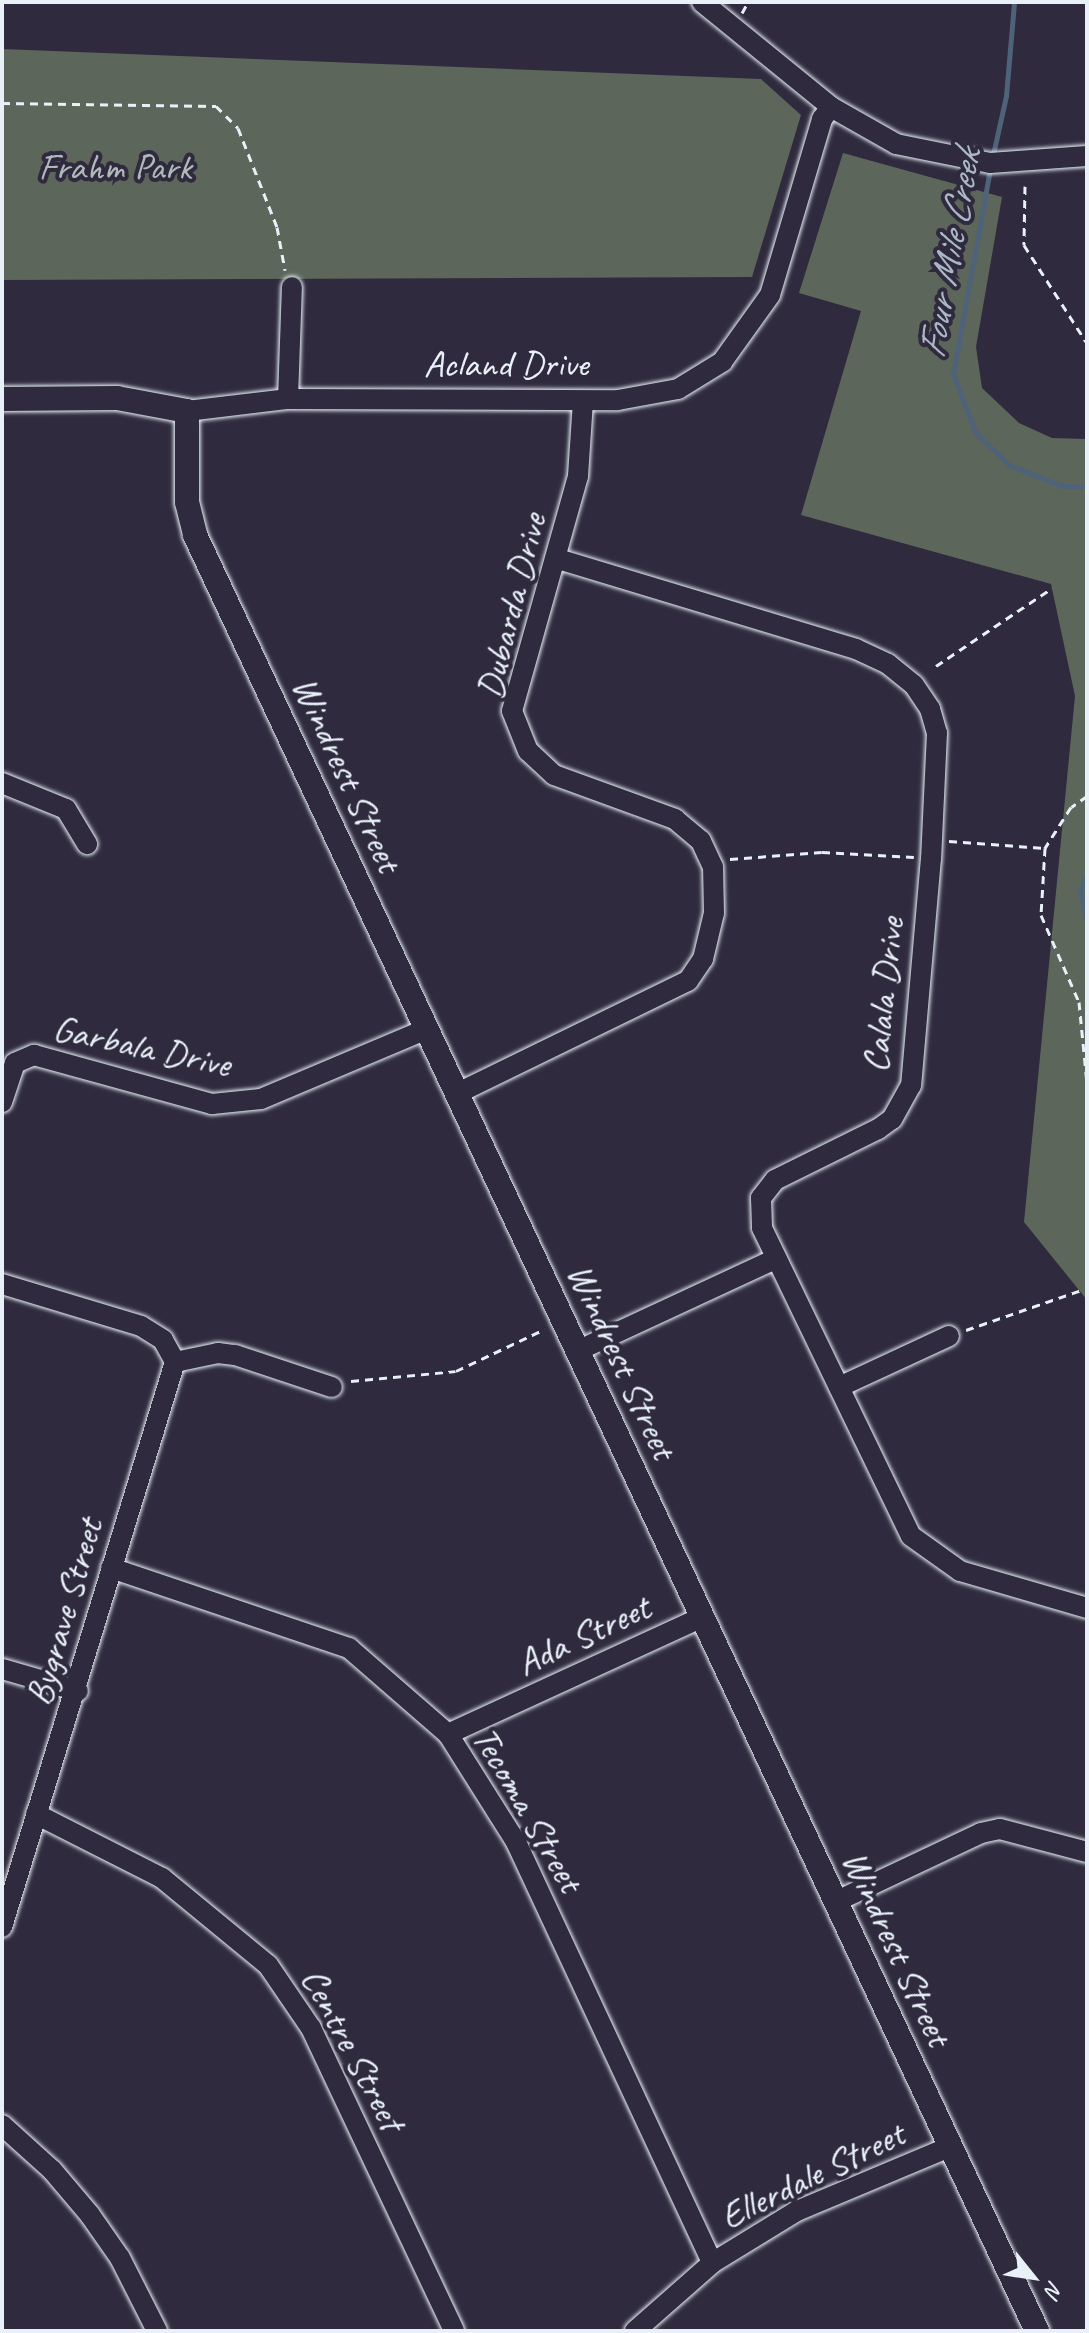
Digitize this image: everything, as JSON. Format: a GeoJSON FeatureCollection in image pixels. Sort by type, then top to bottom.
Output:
{"type":"FeatureCollection","features":[{"type":"Feature","properties":{"kind":"street"},"geometry":{"type":"LineString","coordinates":[[702,2],[831,107],[896,144],[952,159],[1028,163],[1087,156]]}},
{"type":"Feature","properties":{"kind":"street","name":"Acland Drive"},"geometry":{"type":"LineString","coordinates":[[2,399],[117,398],[187,411],[288,399],[583,401],[652,397],[678,389],[712,369],[740,344],[770,295],[822,119],[831,107]]}},
{"type":"Feature","properties":{"kind":"street"},"geometry":{"type":"LineString","coordinates":[[288,399],[292,287]]}},
{"type":"Feature","properties":{"kind":"street","name":"Dubarda Drive"},"geometry":{"type":"LineString","coordinates":[[458,1093],[688,981],[703,959],[714,913],[713,867],[701,841],[675,819],[554,775],[528,751],[512,711],[558,559],[578,476],[583,401]]}},
{"type":"Feature","properties":{"kind":"street","name":"Windrest Street"},"geometry":{"type":"LineString","coordinates":[[187,411],[187,502],[195,535],[1037,2331]]}},
{"type":"Feature","properties":{"kind":"street","name":"Calala Drive"},"geometry":{"type":"LineString","coordinates":[[558,559],[856,649],[888,664],[914,685],[930,709],[937,733],[931,858],[911,1085],[885,1124],[775,1180],[761,1198],[762,1228],[911,1536],[960,1571],[1087,1608]]}},
{"type":"Feature","properties":{"kind":"street"},"geometry":{"type":"LineString","coordinates":[[2,783],[66,809],[87,844]]}},
{"type":"Feature","properties":{"kind":"street","name":"Garbala Drive"},"geometry":{"type":"LineString","coordinates":[[2,1102],[15,1063],[34,1055],[212,1104],[261,1099],[427,1029]]}},
{"type":"Feature","properties":{"kind":"street"},"geometry":{"type":"LineString","coordinates":[[577,1351],[775,1259]]}},
{"type":"Feature","properties":{"kind":"street"},"geometry":{"type":"LineString","coordinates":[[2,1284],[141,1326],[163,1340],[175,1362],[218,1353],[235,1355],[332,1387]]}},
{"type":"Feature","properties":{"kind":"street"},"geometry":{"type":"LineString","coordinates":[[839,1387],[949,1336]]}},
{"type":"Feature","properties":{"kind":"street","name":"Bygrave Street"},"geometry":{"type":"LineString","coordinates":[[2,1927],[78,1691],[111,1568],[175,1362]]}},
{"type":"Feature","properties":{"kind":"street","name":"Tecoma Street"},"geometry":{"type":"LineString","coordinates":[[111,1568],[349,1648],[448,1734],[516,1842],[712,2263]]}},
{"type":"Feature","properties":{"kind":"street","name":"Ada Street"},"geometry":{"type":"LineString","coordinates":[[448,1734],[702,1617]]}},
{"type":"Feature","properties":{"kind":"street"},"geometry":{"type":"LineString","coordinates":[[2,1669],[78,1691]]}},
{"type":"Feature","properties":{"kind":"street","name":"Centre Street"},"geometry":{"type":"LineString","coordinates":[[36,1814],[162,1878],[268,1965],[311,2028],[454,2331]]}},
{"type":"Feature","properties":{"kind":"street"},"geometry":{"type":"LineString","coordinates":[[835,1902],[981,1833],[1000,1829],[1087,1852]]}},
{"type":"Feature","properties":{"kind":"street"},"geometry":{"type":"LineString","coordinates":[[2,2125],[52,2170],[90,2215],[120,2258],[157,2331]]}},
{"type":"Feature","properties":{"kind":"street","name":"Ellerdale Street"},"geometry":{"type":"LineString","coordinates":[[635,2331],[712,2263],[797,2211],[949,2147]]}},
{"type":"Feature","properties":{"kind":"path"},"geometry":{"type":"LineString","coordinates":[[2,103],[216,106],[238,128],[277,227],[292,287]]}},
{"type":"Feature","properties":{"kind":"path"},"geometry":{"type":"LineString","coordinates":[[1025,186],[1024,245],[1087,343]]}},
{"type":"Feature","properties":{"kind":"path"},"geometry":{"type":"LineString","coordinates":[[936,666],[1052,588]]}},
{"type":"Feature","properties":{"kind":"path"},"geometry":{"type":"LineString","coordinates":[[1087,796],[1071,807],[1045,848],[1041,915],[1079,1002],[1087,1084]]}},
{"type":"Feature","properties":{"kind":"path"},"geometry":{"type":"LineString","coordinates":[[727,859],[822,852],[945,858],[946,841],[1045,848]]}},
{"type":"Feature","properties":{"kind":"path"},"geometry":{"type":"LineString","coordinates":[[949,1336],[1087,1288]]}},
{"type":"Feature","properties":{"kind":"path"},"geometry":{"type":"LineString","coordinates":[[332,1387],[363,1377],[456,1371],[549,1327]]}},
{"type":"Feature","properties":{"kind":"green space","name":"Frahm Park"},"geometry":{"type":"Polygon","coordinates":[[[2,49],[761,79],[801,115],[752,277],[2,280],[2,49]]]}},
{"type":"Feature","properties":{"kind":"green space"},"geometry":{"type":"Polygon","coordinates":[[[843,153],[1002,197],[976,347],[982,388],[1019,423],[1052,438],[1087,439],[1087,1300],[1024,1222],[1075,696],[1051,584],[801,515],[861,311],[799,293],[843,153]]]}},
{"type":"Feature","properties":{"kind":"waterway","name":"Four Mile Creek"},"geometry":{"type":"LineString","coordinates":[[992,159],[1006,96],[1014,2]]}},
{"type":"Feature","properties":{"kind":"waterway","name":"Four Mile Creek"},"geometry":{"type":"LineString","coordinates":[[990,169],[953,374],[975,432],[1009,465],[1063,486],[1087,487]]}},
{"type":"Feature","properties":{"kind":"waterway","name":"Four Mile Creek"},"geometry":{"type":"LineString","coordinates":[[1087,874],[1080,891],[1087,922]]}}]}
